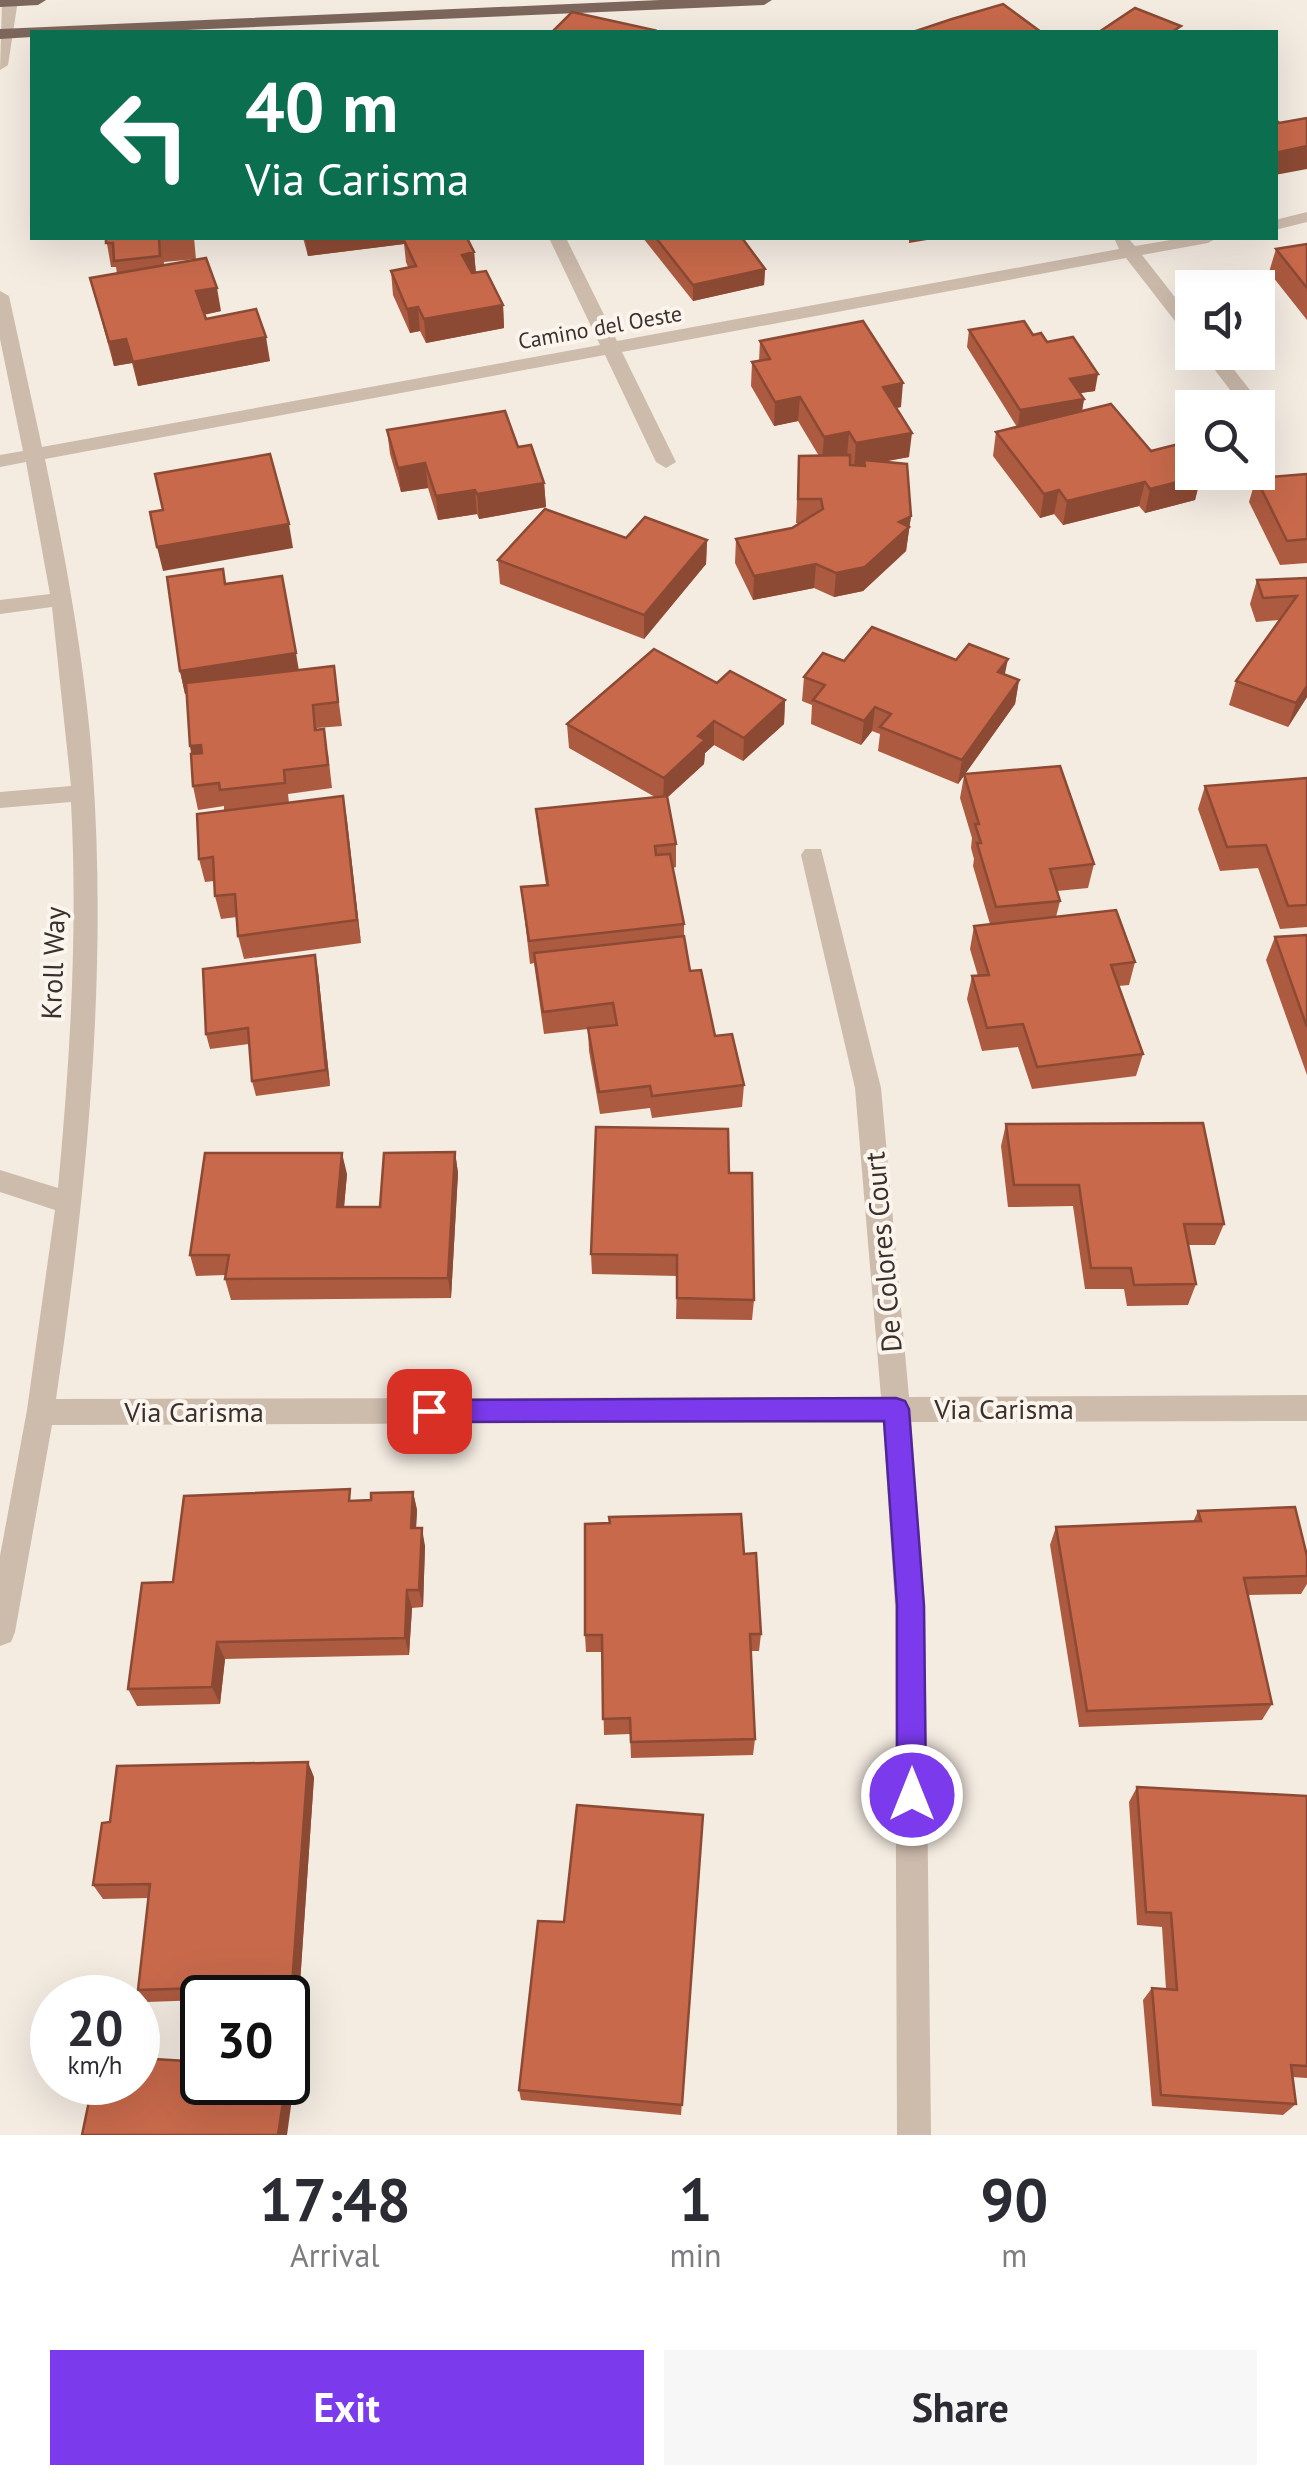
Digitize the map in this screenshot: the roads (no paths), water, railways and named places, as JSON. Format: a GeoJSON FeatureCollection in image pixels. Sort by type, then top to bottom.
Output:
{"type":"FeatureCollection","features":[{"type":"Feature","properties":{"kind":"main road"},"geometry":{"type":"LineString","coordinates":[[0,2],[38,0]]}},
{"type":"Feature","properties":{"kind":"main road"},"geometry":{"type":"LineString","coordinates":[[93,30],[764,0]]}},
{"type":"Feature","properties":{"kind":"main road"},"geometry":{"type":"LineString","coordinates":[[3,34],[30,33]]}},
{"type":"Feature","properties":{"kind":"street"},"geometry":{"type":"LineString","coordinates":[[0,65],[10,1]]}},
{"type":"Feature","properties":{"kind":"street"},"geometry":{"type":"LineString","coordinates":[[1278,224],[1307,217]]}},
{"type":"Feature","properties":{"kind":"street"},"geometry":{"type":"LineString","coordinates":[[558,240],[666,462]]}},
{"type":"Feature","properties":{"kind":"street","name":"Camino del Oeste"},"geometry":{"type":"LineString","coordinates":[[0,461],[609,348],[1125,245],[1184,240]]}},
{"type":"Feature","properties":{"kind":"street"},"geometry":{"type":"LineString","coordinates":[[1125,245],[1175,308]]}},
{"type":"Feature","properties":{"kind":"street","name":"Kroll Way"},"geometry":{"type":"LineString","coordinates":[[0,296],[63,598],[81,793],[85,896],[83,1014],[69,1203],[40,1412],[0,1632]]}},
{"type":"Feature","properties":{"kind":"street"},"geometry":{"type":"LineString","coordinates":[[1224,370],[1240,390]]}},
{"type":"Feature","properties":{"kind":"street"},"geometry":{"type":"LineString","coordinates":[[0,607],[63,598]]}},
{"type":"Feature","properties":{"kind":"street"},"geometry":{"type":"LineString","coordinates":[[0,800],[81,793]]}},
{"type":"Feature","properties":{"kind":"street","name":"De Colores Court"},"geometry":{"type":"LineString","coordinates":[[814,855],[868,1088],[896,1409],[910,1606],[914,2135]]}},
{"type":"Feature","properties":{"kind":"street"},"geometry":{"type":"LineString","coordinates":[[0,1180],[69,1203]]}},
{"type":"Feature","properties":{"kind":"street","name":"Via Carisma"},"geometry":{"type":"LineString","coordinates":[[40,1412],[1307,1408]]}}]}
